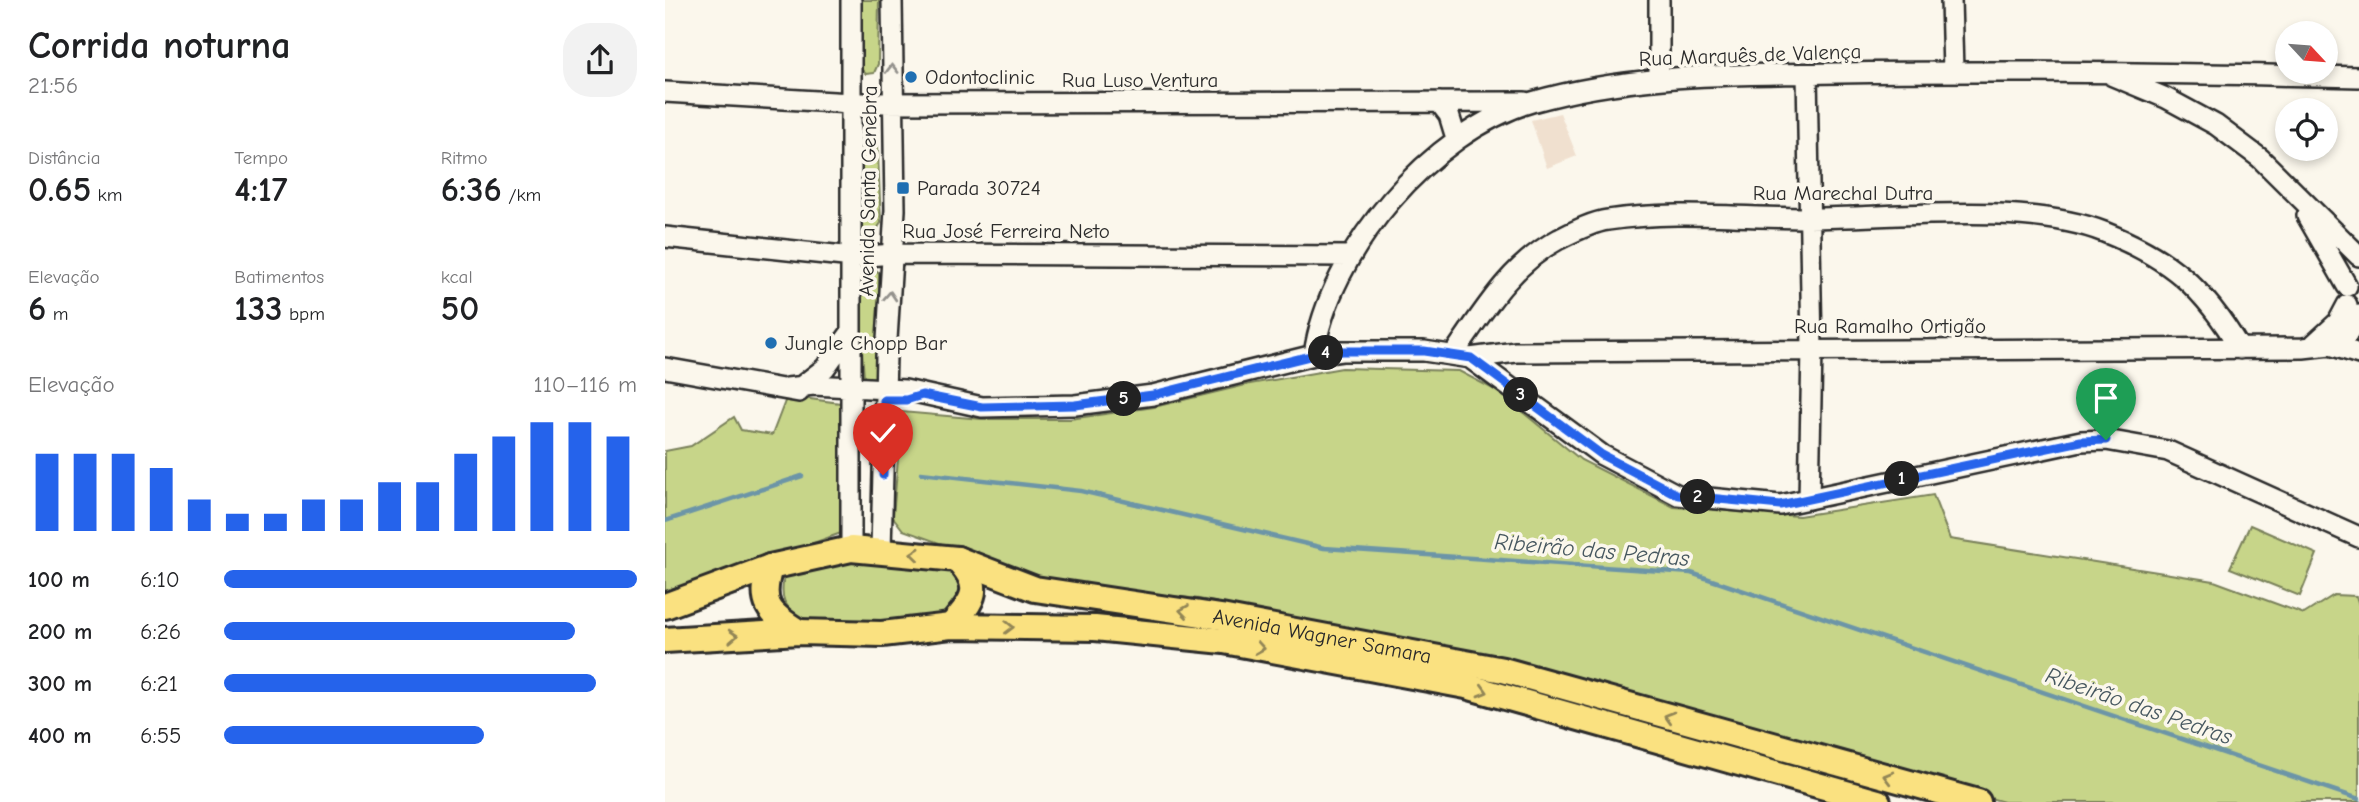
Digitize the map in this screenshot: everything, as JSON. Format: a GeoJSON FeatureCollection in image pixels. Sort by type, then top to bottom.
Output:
{"type":"FeatureCollection","features":[{"type":"Feature","properties":{"kind":"main road","name":"Avenida Wagner Samara"},"geometry":{"type":"LineString","coordinates":[[665,606],[770,567],[851,549],[957,559],[1035,589],[1221,617],[1503,670],[1977,802]]}},
{"type":"Feature","properties":{"kind":"main road"},"geometry":{"type":"LineString","coordinates":[[951,626],[975,592],[970,573],[957,559]]}},
{"type":"Feature","properties":{"kind":"main road"},"geometry":{"type":"LineString","coordinates":[[770,567],[764,589],[767,605],[777,618],[799,632]]}},
{"type":"Feature","properties":{"kind":"main road","name":"Avenida Wagner Samara"},"geometry":{"type":"LineString","coordinates":[[665,640],[799,632],[882,634],[951,626],[1095,628],[1224,642],[1466,686],[1878,802]]}},
{"type":"Feature","properties":{"kind":"street","name":"Avenida Santa Genebra"},"geometry":{"type":"LineString","coordinates":[[851,0],[851,549]]}},
{"type":"Feature","properties":{"kind":"street","name":"Avenida Santa Genebra"},"geometry":{"type":"LineString","coordinates":[[881,550],[886,356],[894,254],[892,0]]}},
{"type":"Feature","properties":{"kind":"street"},"geometry":{"type":"LineString","coordinates":[[1659,0],[1659,77]]}},
{"type":"Feature","properties":{"kind":"street"},"geometry":{"type":"LineString","coordinates":[[1951,0],[1953,71]]}},
{"type":"Feature","properties":{"kind":"street"},"geometry":{"type":"LineString","coordinates":[[2102,71],[2359,77]]}},
{"type":"Feature","properties":{"kind":"street","name":"Rua Marquês de Valença"},"geometry":{"type":"LineString","coordinates":[[1314,355],[1316,336],[1349,256],[1380,215],[1456,138],[1531,102],[1659,77],[2102,71],[2166,98],[2216,125],[2260,158],[2359,259],[2353,305]]}},
{"type":"Feature","properties":{"kind":"street"},"geometry":{"type":"LineString","coordinates":[[1807,74],[1812,349],[1808,499]]}},
{"type":"Feature","properties":{"kind":"street","name":"Rua Luso Ventura"},"geometry":{"type":"LineString","coordinates":[[665,92],[851,103],[1531,102]]}},
{"type":"Feature","properties":{"kind":"street"},"geometry":{"type":"LineString","coordinates":[[1439,102],[1449,115],[1456,138]]}},
{"type":"Feature","properties":{"kind":"street","name":"Rua Marquês de Valença"},"geometry":{"type":"LineString","coordinates":[[2287,186],[2333,258],[2353,305]]}},
{"type":"Feature","properties":{"kind":"street","name":"Rua Marechal Dutra"},"geometry":{"type":"LineString","coordinates":[[1462,357],[1496,291],[1525,261],[1558,240],[1604,220],[1658,215],[1809,218],[1996,215],[2036,217],[2100,230],[2149,252],[2193,283],[2240,349]]}},
{"type":"Feature","properties":{"kind":"street","name":"Rua José Ferreira Neto"},"geometry":{"type":"LineString","coordinates":[[665,237],[853,257],[894,254],[1349,256]]}},
{"type":"Feature","properties":{"kind":"street"},"geometry":{"type":"LineString","coordinates":[[2320,346],[2353,305]]}},
{"type":"Feature","properties":{"kind":"street"},"geometry":{"type":"LineString","coordinates":[[795,387],[825,368],[851,331]]}},
{"type":"Feature","properties":{"kind":"street","name":"Rua Ramalho Ortigão"},"geometry":{"type":"LineString","coordinates":[[665,368],[850,393],[917,393],[982,407],[1075,405],[1153,395],[1314,355],[1342,351],[1424,351],[1462,357],[1516,352],[2240,349],[2320,346],[2359,354]]}},
{"type":"Feature","properties":{"kind":"street"},"geometry":{"type":"LineString","coordinates":[[886,356],[917,393]]}},
{"type":"Feature","properties":{"kind":"street"},"geometry":{"type":"LineString","coordinates":[[1462,357],[1602,455],[1678,495],[1780,505],[2081,441],[2106,440],[2168,451],[2359,537]]}},
{"type":"Feature","properties":{"kind":"shaded area"},"geometry":{"type":"Polygon","coordinates":[[[1560,113],[1577,156],[1547,168],[1531,120],[1560,113]]]}},
{"type":"Feature","properties":{"kind":"green space"},"geometry":{"type":"Polygon","coordinates":[[[856,0],[879,0],[878,64],[874,73],[866,74],[859,67],[856,0]]]}},
{"type":"Feature","properties":{"kind":"green space"},"geometry":{"type":"Polygon","coordinates":[[[861,129],[873,129],[877,133],[881,223],[877,229],[862,230],[860,227],[853,137],[861,129]]]}},
{"type":"Feature","properties":{"kind":"green space"},"geometry":{"type":"Polygon","coordinates":[[[865,268],[874,268],[879,273],[880,381],[868,382],[864,377],[856,273],[865,268]]]}},
{"type":"Feature","properties":{"kind":"green space"},"geometry":{"type":"Polygon","coordinates":[[[1342,368],[1459,371],[1497,391],[1581,460],[1674,507],[1799,516],[1933,495],[1950,539],[2214,581],[2304,614],[2334,595],[2356,596],[2359,605],[2359,802],[2004,802],[1512,663],[1199,599],[1068,584],[995,563],[903,530],[893,517],[902,412],[982,419],[1070,419],[1154,407],[1250,384],[1342,368]]]}},
{"type":"Feature","properties":{"kind":"green space"},"geometry":{"type":"Polygon","coordinates":[[[787,396],[840,403],[841,533],[665,597],[665,451],[691,446],[734,417],[741,430],[772,435],[787,396]]]}},
{"type":"Feature","properties":{"kind":"green space"},"geometry":{"type":"Polygon","coordinates":[[[2250,525],[2317,554],[2300,596],[2230,568],[2250,525]]]}},
{"type":"Feature","properties":{"kind":"green space"},"geometry":{"type":"Polygon","coordinates":[[[851,560],[946,563],[957,575],[961,591],[941,621],[810,626],[789,608],[782,589],[786,568],[851,560]]]}},
{"type":"Feature","properties":{"kind":"waterway","name":"Ribeirão das Pedras"},"geometry":{"type":"LineString","coordinates":[[921,473],[1081,491],[1324,548],[1691,573],[2359,799]]}},
{"type":"Feature","properties":{"kind":"waterway","name":"Ribeirão das Pedras"},"geometry":{"type":"LineString","coordinates":[[665,521],[802,476]]}},
{"type":"Feature","properties":{"kind":"place","name":"Odontoclinic"},"geometry":{"type":"Point","coordinates":[911,77]}},
{"type":"Feature","properties":{"kind":"place","name":"Parada 30724"},"geometry":{"type":"Point","coordinates":[903,188]}},
{"type":"Feature","properties":{"kind":"place","name":"Jungle Chopp Bar"},"geometry":{"type":"Point","coordinates":[771,343]}},
{"type":"Feature","properties":{"kind":"route"},"geometry":{"type":"LineString","coordinates":[[883,475],[884,400],[906,400],[922,395],[982,407],[1075,405],[1153,395],[1289,359],[1342,351],[1424,351],[1471,358],[1602,455],[1678,495],[1720,500],[1780,505],[2081,441],[2106,440]]}}]}
